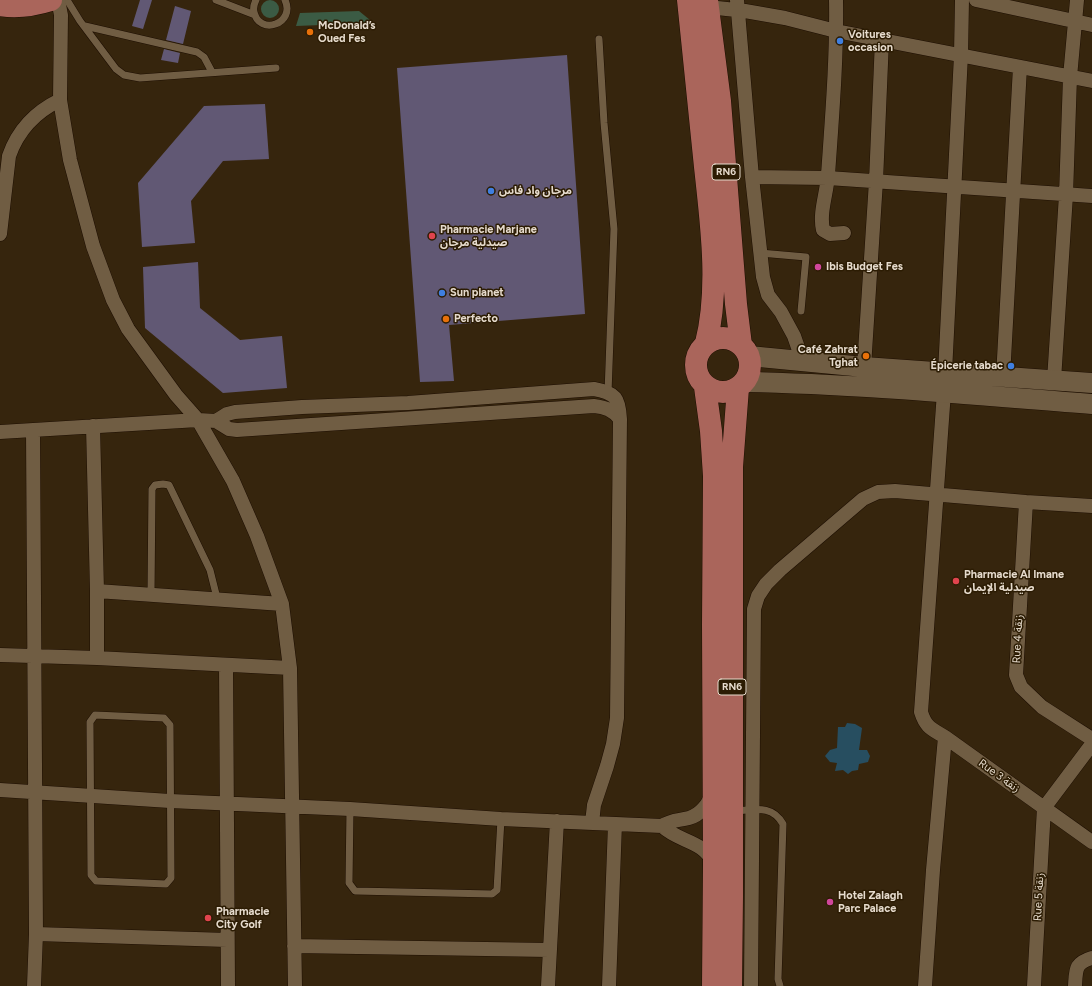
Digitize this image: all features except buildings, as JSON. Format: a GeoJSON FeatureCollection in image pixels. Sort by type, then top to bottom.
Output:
{"type":"FeatureCollection","features":[{"type":"Feature","properties":{"kind":"main road"},"geometry":{"type":"LineString","coordinates":[[0,5],[23,6],[51,0]]}},
{"type":"Feature","properties":{"kind":"main road","name":"RN6"},"geometry":{"type":"LineString","coordinates":[[701,2],[713,296],[711,319],[706,343],[697,354],[695,368],[700,382],[705,387],[712,438],[714,476],[713,986]]}},
{"type":"Feature","properties":{"kind":"main road","name":"RN6"},"geometry":{"type":"LineString","coordinates":[[701,2],[720,101],[736,304],[750,370],[741,385],[732,466],[742,811],[731,986]]}},
{"type":"Feature","properties":{"kind":"main road"},"geometry":{"type":"LineString","coordinates":[[706,343],[713,340],[728,338],[735,340],[745,350]]}},
{"type":"Feature","properties":{"kind":"main road"},"geometry":{"type":"LineString","coordinates":[[705,387],[718,392],[732,391],[741,385]]}},
{"type":"Feature","properties":{"kind":"street"},"geometry":{"type":"LineString","coordinates":[[58,0],[62,15],[60,100],[70,160],[93,246],[113,300],[128,329],[140,346],[176,395],[198,420],[233,481],[257,536],[282,604],[290,668],[295,986]]}},
{"type":"Feature","properties":{"kind":"street"},"geometry":{"type":"LineString","coordinates":[[836,0],[836,32],[828,178],[821,221],[822,230],[830,234],[844,233]]}},
{"type":"Feature","properties":{"kind":"street","name":"Rue 3 زنقة"},"geometry":{"type":"LineString","coordinates":[[962,0],[961,55],[945,383],[921,712],[924,723],[1092,842]]}},
{"type":"Feature","properties":{"kind":"street"},"geometry":{"type":"LineString","coordinates":[[976,0],[1092,25]]}},
{"type":"Feature","properties":{"kind":"street"},"geometry":{"type":"LineString","coordinates":[[1054,380],[1066,195],[1070,77],[1077,0]]}},
{"type":"Feature","properties":{"kind":"street"},"geometry":{"type":"LineString","coordinates":[[701,2],[737,5],[836,32],[1092,81]]}},
{"type":"Feature","properties":{"kind":"street"},"geometry":{"type":"LineString","coordinates":[[737,5],[752,177],[765,287],[794,336],[803,362]]}},
{"type":"Feature","properties":{"kind":"street"},"geometry":{"type":"LineString","coordinates":[[864,367],[876,181],[882,40]]}},
{"type":"Feature","properties":{"kind":"street"},"geometry":{"type":"LineString","coordinates":[[1004,377],[1020,67]]}},
{"type":"Feature","properties":{"kind":"street"},"geometry":{"type":"LineString","coordinates":[[0,234],[9,156],[13,145],[22,129],[34,116],[51,104],[60,100]]}},
{"type":"Feature","properties":{"kind":"street"},"geometry":{"type":"LineString","coordinates":[[752,177],[828,178],[1092,196]]}},
{"type":"Feature","properties":{"kind":"street"},"geometry":{"type":"LineString","coordinates":[[745,350],[803,362],[864,367],[945,383],[1092,404]]}},
{"type":"Feature","properties":{"kind":"street"},"geometry":{"type":"LineString","coordinates":[[741,385],[789,383],[945,383],[1004,377],[1092,383]]}},
{"type":"Feature","properties":{"kind":"street"},"geometry":{"type":"LineString","coordinates":[[216,421],[227,414],[235,412],[408,403],[594,389],[613,396],[619,405],[620,419],[617,718],[611,751],[594,805],[592,823]]}},
{"type":"Feature","properties":{"kind":"street"},"geometry":{"type":"LineString","coordinates":[[0,432],[198,420],[216,421],[229,429],[237,430],[594,406],[605,408],[613,412],[620,419]]}},
{"type":"Feature","properties":{"kind":"street"},"geometry":{"type":"LineString","coordinates":[[93,426],[97,658]]}},
{"type":"Feature","properties":{"kind":"street"},"geometry":{"type":"LineString","coordinates":[[33,430],[36,934],[34,986]]}},
{"type":"Feature","properties":{"kind":"street"},"geometry":{"type":"LineString","coordinates":[[751,986],[742,811],[754,609],[758,596],[766,584],[780,570],[863,499],[878,492],[894,491],[1092,506]]}},
{"type":"Feature","properties":{"kind":"street","name":"Rue 4 زنقة"},"geometry":{"type":"LineString","coordinates":[[1026,502],[1016,675],[1020,687],[1042,707],[1092,739]]}},
{"type":"Feature","properties":{"kind":"street"},"geometry":{"type":"LineString","coordinates":[[97,590],[282,604]]}},
{"type":"Feature","properties":{"kind":"street"},"geometry":{"type":"LineString","coordinates":[[0,655],[97,658],[290,668]]}},
{"type":"Feature","properties":{"kind":"street"},"geometry":{"type":"LineString","coordinates":[[226,665],[228,986]]}},
{"type":"Feature","properties":{"kind":"street"},"geometry":{"type":"LineString","coordinates":[[925,986],[933,870],[945,737]]}},
{"type":"Feature","properties":{"kind":"street"},"geometry":{"type":"LineString","coordinates":[[1044,808],[1092,744]]}},
{"type":"Feature","properties":{"kind":"street"},"geometry":{"type":"LineString","coordinates":[[0,790],[170,801],[350,809],[501,819],[662,826],[676,820],[689,818],[700,812],[708,803],[714,783]]}},
{"type":"Feature","properties":{"kind":"street","name":"Rue 5 زنقة"},"geometry":{"type":"LineString","coordinates":[[1034,986],[1044,808]]}},
{"type":"Feature","properties":{"kind":"street"},"geometry":{"type":"LineString","coordinates":[[548,986],[557,821]]}},
{"type":"Feature","properties":{"kind":"street"},"geometry":{"type":"LineString","coordinates":[[609,986],[615,824]]}},
{"type":"Feature","properties":{"kind":"street"},"geometry":{"type":"LineString","coordinates":[[662,826],[673,835],[700,846],[711,857],[714,864]]}},
{"type":"Feature","properties":{"kind":"street"},"geometry":{"type":"LineString","coordinates":[[36,934],[227,940]]}},
{"type":"Feature","properties":{"kind":"street"},"geometry":{"type":"LineString","coordinates":[[294,946],[549,950]]}},
{"type":"Feature","properties":{"kind":"street"},"geometry":{"type":"LineString","coordinates":[[1075,986],[1078,966],[1083,961],[1092,958]]}},
{"type":"Feature","properties":{"kind":"lane"},"geometry":{"type":"LineString","coordinates":[[67,0],[108,60],[124,75],[140,78],[276,68]]}},
{"type":"Feature","properties":{"kind":"lane"},"geometry":{"type":"LineString","coordinates":[[216,0],[255,15]]}},
{"type":"Feature","properties":{"kind":"lane"},"geometry":{"type":"LineString","coordinates":[[256,0],[254,9],[255,15],[260,22],[272,25],[281,22],[286,14],[285,0]]}},
{"type":"Feature","properties":{"kind":"lane"},"geometry":{"type":"LineString","coordinates":[[85,26],[196,52],[204,57],[212,72]]}},
{"type":"Feature","properties":{"kind":"lane"},"geometry":{"type":"LineString","coordinates":[[599,38],[604,123],[614,229],[608,393]]}},
{"type":"Feature","properties":{"kind":"lane"},"geometry":{"type":"LineString","coordinates":[[760,253],[806,258],[802,311]]}},
{"type":"Feature","properties":{"kind":"lane"},"geometry":{"type":"LineString","coordinates":[[150,594],[152,489],[155,484],[163,484],[169,485],[210,570],[217,598]]}},
{"type":"Feature","properties":{"kind":"lane"},"geometry":{"type":"LineString","coordinates":[[95,715],[164,718],[170,726],[170,801],[171,878],[166,884],[96,881],[91,875],[90,795],[90,722],[95,715]]}},
{"type":"Feature","properties":{"kind":"lane"},"geometry":{"type":"LineString","coordinates":[[350,809],[349,883],[355,891],[492,894],[498,890],[501,819]]}},
{"type":"Feature","properties":{"kind":"lane"},"geometry":{"type":"LineString","coordinates":[[742,811],[765,810],[773,812],[779,817],[783,824],[778,979],[780,986]]}},
{"type":"Feature","properties":{"kind":"green space"},"geometry":{"type":"Polygon","coordinates":[[[270,0],[276,3],[279,9],[276,15],[270,18],[264,15],[261,9],[264,3],[270,0]]]}},
{"type":"Feature","properties":{"kind":"green space"},"geometry":{"type":"Polygon","coordinates":[[[359,11],[370,20],[370,23],[296,26],[300,13],[359,11]]]}},
{"type":"Feature","properties":{"kind":"water"},"geometry":{"type":"Polygon","coordinates":[[[847,723],[855,724],[862,728],[859,750],[867,750],[870,756],[868,762],[859,764],[858,770],[852,771],[848,774],[843,770],[835,771],[837,763],[830,762],[825,756],[830,750],[837,748],[838,727],[845,727],[847,723]]]}},
{"type":"Feature","properties":{"kind":"place","name":"McDonald’s Oued Fes"},"geometry":{"type":"Point","coordinates":[310,32]}},
{"type":"Feature","properties":{"kind":"place","name":"Voitures occasion"},"geometry":{"type":"Point","coordinates":[840,41]}},
{"type":"Feature","properties":{"kind":"place","name":"مرجان واد فاس"},"geometry":{"type":"Point","coordinates":[491,191]}},
{"type":"Feature","properties":{"kind":"place","name":"Pharmacie Marjane صيدلية مرجان"},"geometry":{"type":"Point","coordinates":[432,236]}},
{"type":"Feature","properties":{"kind":"place","name":"Ibis Budget Fes"},"geometry":{"type":"Point","coordinates":[818,267]}},
{"type":"Feature","properties":{"kind":"place","name":"Sun planet"},"geometry":{"type":"Point","coordinates":[442,293]}},
{"type":"Feature","properties":{"kind":"place","name":"Perfecto"},"geometry":{"type":"Point","coordinates":[446,319]}},
{"type":"Feature","properties":{"kind":"place","name":"Café Zahrat Tghat"},"geometry":{"type":"Point","coordinates":[866,356]}},
{"type":"Feature","properties":{"kind":"place","name":"Épicerie tabac"},"geometry":{"type":"Point","coordinates":[1011,366]}},
{"type":"Feature","properties":{"kind":"place","name":"Pharmacie Al Imane صيدلية الإيمان"},"geometry":{"type":"Point","coordinates":[956,581]}},
{"type":"Feature","properties":{"kind":"place","name":"Hotel Zalagh Parc Palace"},"geometry":{"type":"Point","coordinates":[830,902]}},
{"type":"Feature","properties":{"kind":"place","name":"Pharmacie City Golf"},"geometry":{"type":"Point","coordinates":[208,918]}}]}
